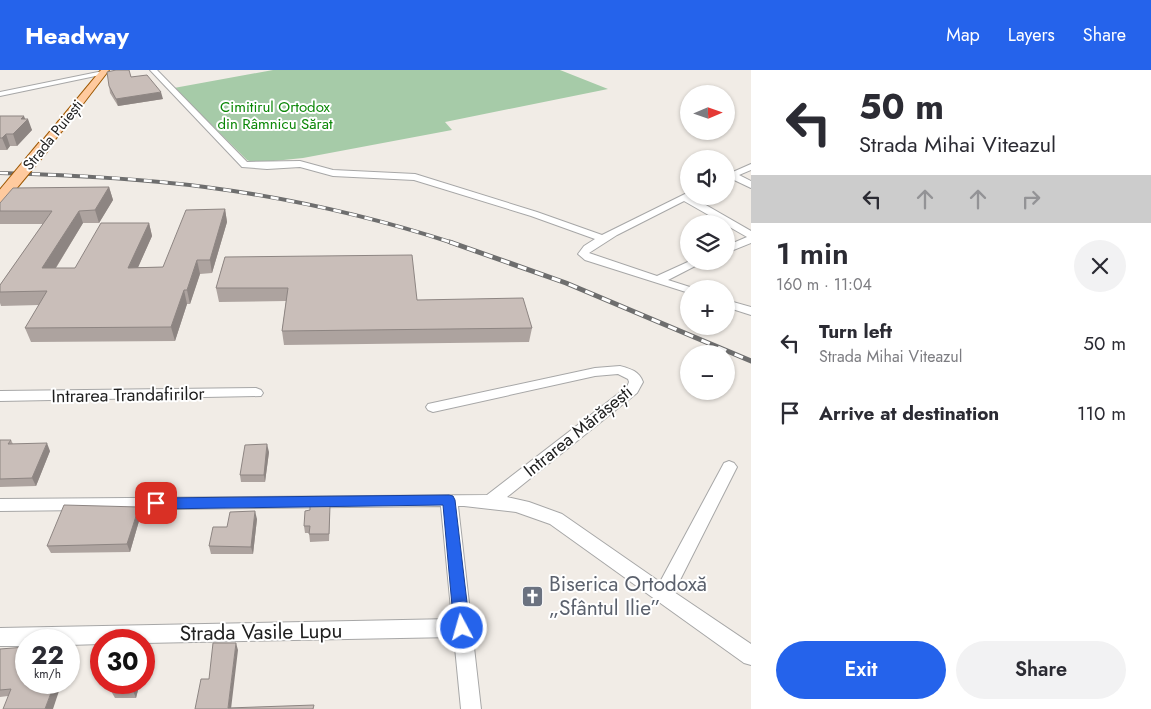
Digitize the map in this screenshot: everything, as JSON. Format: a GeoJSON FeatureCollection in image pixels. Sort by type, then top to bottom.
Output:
{"type":"FeatureCollection","features":[{"type":"Feature","properties":{"kind":"main road","name":"Strada Puiești"},"geometry":{"type":"LineString","coordinates":[[0,199],[104,71]]}},
{"type":"Feature","properties":{"kind":"street"},"geometry":{"type":"LineString","coordinates":[[153,70],[242,163],[256,166],[300,164],[333,173],[397,175],[426,180],[434,185],[534,214],[602,238]]}},
{"type":"Feature","properties":{"kind":"street"},"geometry":{"type":"LineString","coordinates":[[0,94],[104,71]]}},
{"type":"Feature","properties":{"kind":"street"},"geometry":{"type":"LineString","coordinates":[[735,174],[751,167]]}},
{"type":"Feature","properties":{"kind":"street"},"geometry":{"type":"LineString","coordinates":[[735,179],[751,185]]}},
{"type":"Feature","properties":{"kind":"street"},"geometry":{"type":"LineString","coordinates":[[680,199],[602,238],[584,251],[584,254],[589,258],[680,287]]}},
{"type":"Feature","properties":{"kind":"street"},"geometry":{"type":"LineString","coordinates":[[700,205],[751,237]]}},
{"type":"Feature","properties":{"kind":"street"},"geometry":{"type":"LineString","coordinates":[[735,245],[751,237]]}},
{"type":"Feature","properties":{"kind":"street"},"geometry":{"type":"LineString","coordinates":[[658,280],[680,270]]}},
{"type":"Feature","properties":{"kind":"street"},"geometry":{"type":"LineString","coordinates":[[735,306],[751,311]]}},
{"type":"Feature","properties":{"kind":"street","name":"Intrarea Mărășești"},"geometry":{"type":"LineString","coordinates":[[433,407],[595,372],[620,370],[633,374],[636,377],[632,390],[492,500]]}},
{"type":"Feature","properties":{"kind":"street","name":"Intrarea Trandafirilor"},"geometry":{"type":"LineString","coordinates":[[0,396],[256,393]]}},
{"type":"Feature","properties":{"kind":"street"},"geometry":{"type":"LineString","coordinates":[[664,595],[729,467]]}},
{"type":"Feature","properties":{"kind":"street"},"geometry":{"type":"LineString","coordinates":[[449,500],[471,709]]}},
{"type":"Feature","properties":{"kind":"street"},"geometry":{"type":"LineString","coordinates":[[0,505],[492,500],[536,509],[556,519],[751,656]]}},
{"type":"Feature","properties":{"kind":"street","name":"Strada Vasile Lupu"},"geometry":{"type":"LineString","coordinates":[[0,637],[462,628]]}},
{"type":"Feature","properties":{"kind":"green space","name":"Cimitirul Ortodox din Râmnicu Sărat"},"geometry":{"type":"Polygon","coordinates":[[[273,70],[560,70],[608,89],[445,122],[452,130],[303,158],[254,163],[247,160],[174,88],[273,70]]]}},
{"type":"Feature","properties":{"kind":"building"},"geometry":{"type":"Polygon","coordinates":[[[129,70],[131,77],[147,75],[161,92],[116,99],[109,86],[107,72],[129,70]]]}},
{"type":"Feature","properties":{"kind":"building"},"geometry":{"type":"Polygon","coordinates":[[[0,116],[24,116],[21,119],[28,119],[13,134],[6,134],[0,138],[0,116]]]}},
{"type":"Feature","properties":{"kind":"building"},"geometry":{"type":"Polygon","coordinates":[[[109,187],[95,210],[79,211],[42,268],[75,268],[101,223],[149,223],[128,268],[163,267],[186,210],[225,209],[210,260],[197,260],[187,290],[184,290],[171,327],[25,328],[47,291],[0,292],[0,285],[52,211],[0,211],[0,203],[13,188],[109,187]]]}},
{"type":"Feature","properties":{"kind":"building"},"geometry":{"type":"Polygon","coordinates":[[[412,255],[417,300],[523,298],[532,328],[282,331],[288,288],[216,288],[225,257],[412,255]]]}},
{"type":"Feature","properties":{"kind":"building"},"geometry":{"type":"Polygon","coordinates":[[[0,440],[11,440],[8,444],[47,443],[32,478],[0,479],[0,440]]]}},
{"type":"Feature","properties":{"kind":"building"},"geometry":{"type":"Polygon","coordinates":[[[267,444],[264,475],[240,475],[245,445],[267,444]]]}},
{"type":"Feature","properties":{"kind":"building"},"geometry":{"type":"Polygon","coordinates":[[[64,505],[139,507],[127,544],[47,546],[64,505]]]}},
{"type":"Feature","properties":{"kind":"building"},"geometry":{"type":"Polygon","coordinates":[[[310,506],[330,506],[329,534],[309,534],[310,526],[304,526],[305,511],[310,510],[310,506]]]}},
{"type":"Feature","properties":{"kind":"building"},"geometry":{"type":"Polygon","coordinates":[[[255,511],[251,547],[209,546],[213,527],[227,527],[230,512],[255,511]]]}},
{"type":"Feature","properties":{"kind":"building"},"geometry":{"type":"Polygon","coordinates":[[[213,643],[236,643],[228,708],[314,705],[313,709],[195,709],[201,679],[209,679],[213,643]]]}},
{"type":"Feature","properties":{"kind":"building"},"geometry":{"type":"Polygon","coordinates":[[[15,648],[15,694],[51,694],[45,709],[3,709],[11,689],[0,690],[0,649],[15,648]]]}},
{"type":"Feature","properties":{"kind":"railway"},"geometry":{"type":"LineString","coordinates":[[0,173],[128,179],[236,191],[330,209],[452,243]]}},
{"type":"Feature","properties":{"kind":"railway"},"geometry":{"type":"LineString","coordinates":[[452,243],[566,283],[751,361]]}},
{"type":"Feature","properties":{"kind":"place","name":"Biserica Ortodoxă „Sfântul Ilie”"},"geometry":{"type":"Point","coordinates":[533,596]}},
{"type":"Feature","properties":{"kind":"route"},"geometry":{"type":"LineString","coordinates":[[156,503],[449,500],[462,628]]}}]}
